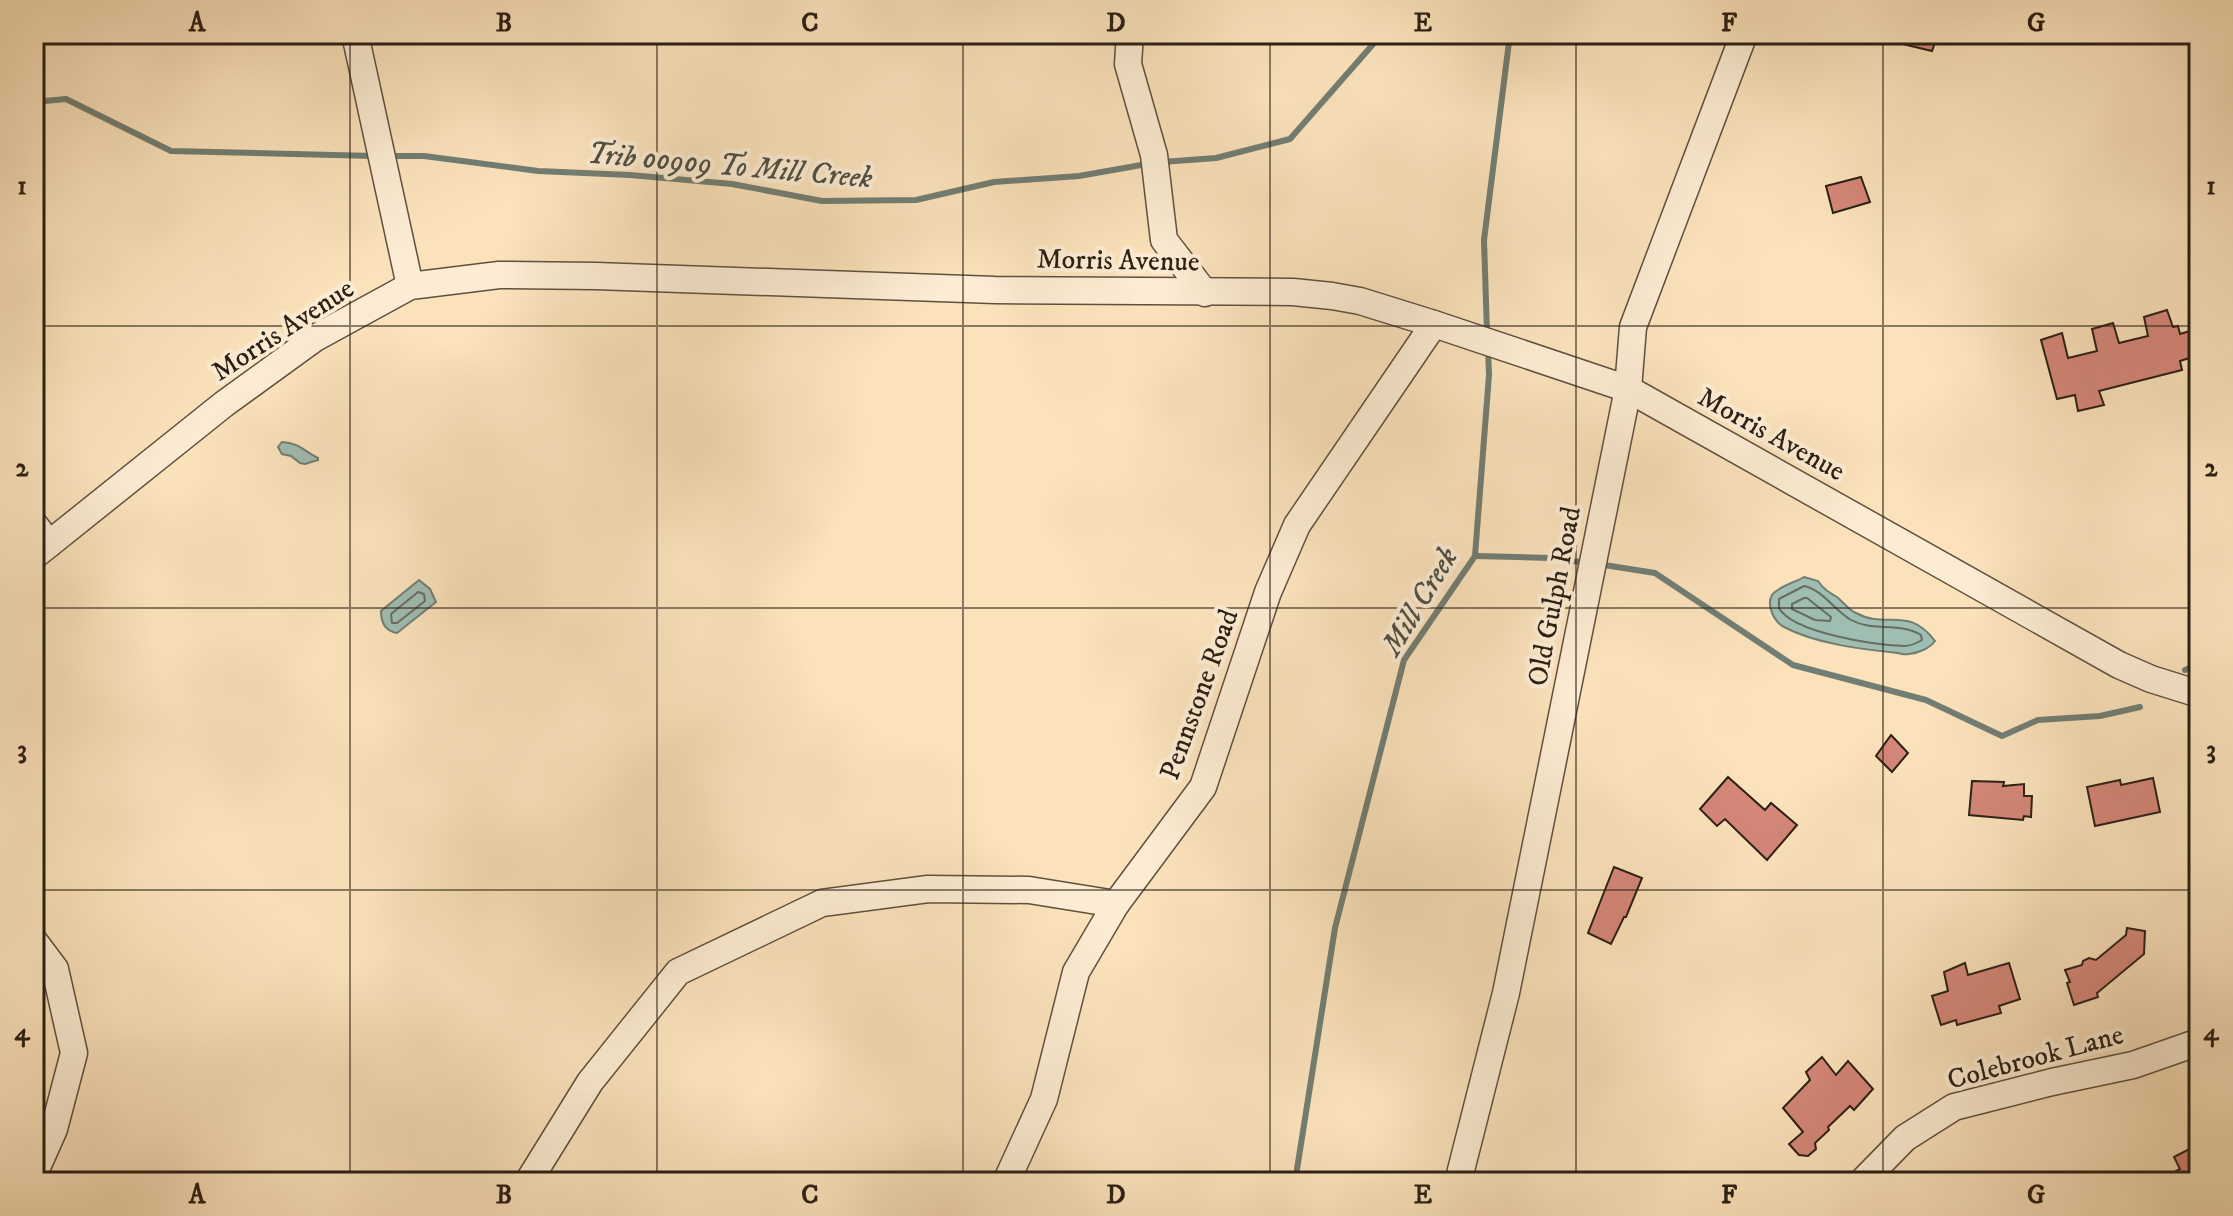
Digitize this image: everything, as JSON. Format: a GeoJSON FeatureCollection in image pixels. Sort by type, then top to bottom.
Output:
{"type":"FeatureCollection","features":[{"type":"Feature","properties":{"kind":"street"},"geometry":{"type":"LineString","coordinates":[[355,34],[410,286]]}},
{"type":"Feature","properties":{"kind":"street"},"geometry":{"type":"LineString","coordinates":[[1130,34],[1128,64],[1154,155],[1164,240],[1205,293]]}},
{"type":"Feature","properties":{"kind":"street","name":"Old Gulph Road"},"geometry":{"type":"LineString","coordinates":[[1458,1182],[1506,993],[1628,389],[1633,327],[1744,34]]}},
{"type":"Feature","properties":{"kind":"street","name":"Morris Avenue"},"geometry":{"type":"LineString","coordinates":[[39,542],[315,338],[410,286],[499,275],[540,275],[980,289],[1293,292],[1360,301],[1628,389],[2107,659],[2151,679],[2199,694]]}},
{"type":"Feature","properties":{"kind":"street","name":"Pennstone Road"},"geometry":{"type":"LineString","coordinates":[[1006,1182],[1044,1099],[1076,972],[1116,904],[1203,787],[1268,592],[1297,525],[1434,324]]}},
{"type":"Feature","properties":{"kind":"street"},"geometry":{"type":"LineString","coordinates":[[528,1182],[590,1082],[678,972],[808,909],[822,903],[928,889],[1029,890],[1116,904]]}},
{"type":"Feature","properties":{"kind":"street"},"geometry":{"type":"LineString","coordinates":[[34,941],[55,969],[74,1053],[54,1129],[34,1174]]}},
{"type":"Feature","properties":{"kind":"street","name":"Colebrook Lane"},"geometry":{"type":"LineString","coordinates":[[1862,1182],[1905,1138],[1954,1107],[2133,1065],[2199,1042]]}},
{"type":"Feature","properties":{"kind":"water"},"geometry":{"type":"Polygon","coordinates":[[[1355,34],[1406,34],[1380,43],[1355,34]]]}},
{"type":"Feature","properties":{"kind":"water"},"geometry":{"type":"Polygon","coordinates":[[[282,442],[297,446],[318,460],[305,464],[282,454],[278,447],[282,442]]]}},
{"type":"Feature","properties":{"kind":"water"},"geometry":{"type":"Polygon","coordinates":[[[1804,577],[1818,581],[1856,613],[1867,618],[1916,624],[1935,641],[1924,650],[1904,654],[1824,642],[1784,627],[1772,613],[1770,599],[1778,590],[1804,577]]]}},
{"type":"Feature","properties":{"kind":"water"},"geometry":{"type":"Polygon","coordinates":[[[419,580],[430,589],[436,602],[397,633],[389,630],[383,622],[381,611],[419,580]]]}},
{"type":"Feature","properties":{"kind":"building"},"geometry":{"type":"Polygon","coordinates":[[[1887,34],[1938,34],[1932,51],[1886,40],[1887,34]]]}},
{"type":"Feature","properties":{"kind":"building"},"geometry":{"type":"Polygon","coordinates":[[[1861,177],[1870,202],[1833,213],[1826,186],[1861,177]]]}},
{"type":"Feature","properties":{"kind":"building"},"geometry":{"type":"Polygon","coordinates":[[[2167,310],[2173,327],[2178,326],[2180,334],[2193,330],[2199,352],[2199,355],[2180,361],[2182,370],[2099,391],[2104,405],[2078,411],[2075,395],[2057,399],[2041,340],[2062,333],[2068,358],[2097,351],[2092,329],[2113,323],[2119,343],[2148,336],[2144,317],[2167,310]]]}},
{"type":"Feature","properties":{"kind":"building"},"geometry":{"type":"Polygon","coordinates":[[[1891,735],[1908,753],[1892,772],[1876,756],[1891,735]]]}},
{"type":"Feature","properties":{"kind":"building"},"geometry":{"type":"Polygon","coordinates":[[[1728,777],[1765,810],[1771,803],[1797,825],[1767,860],[1725,819],[1717,826],[1700,809],[1728,777]]]}},
{"type":"Feature","properties":{"kind":"building"},"geometry":{"type":"Polygon","coordinates":[[[2153,778],[2160,812],[2095,826],[2087,787],[2120,780],[2121,785],[2153,778]]]}},
{"type":"Feature","properties":{"kind":"building"},"geometry":{"type":"Polygon","coordinates":[[[1972,781],[2004,782],[2003,786],[2024,784],[2024,796],[2032,796],[2031,817],[2024,816],[2023,820],[1969,815],[1972,781]]]}},
{"type":"Feature","properties":{"kind":"building"},"geometry":{"type":"Polygon","coordinates":[[[1614,867],[1642,878],[1611,944],[1588,933],[1614,867]]]}},
{"type":"Feature","properties":{"kind":"building"},"geometry":{"type":"Polygon","coordinates":[[[2127,928],[2145,931],[2144,954],[2097,993],[2098,997],[2074,1005],[2065,970],[2082,965],[2089,958],[2096,960],[2126,935],[2127,928]]]}},
{"type":"Feature","properties":{"kind":"building"},"geometry":{"type":"Polygon","coordinates":[[[1965,963],[1968,975],[2009,963],[2020,999],[1999,1006],[2001,1013],[1957,1025],[1956,1020],[1941,1025],[1932,996],[1948,991],[1944,972],[1965,963]]]}},
{"type":"Feature","properties":{"kind":"building"},"geometry":{"type":"Polygon","coordinates":[[[1822,1057],[1836,1075],[1848,1061],[1873,1089],[1854,1110],[1850,1106],[1828,1127],[1829,1130],[1815,1143],[1816,1149],[1808,1156],[1799,1155],[1789,1144],[1803,1132],[1783,1108],[1810,1080],[1806,1072],[1822,1057]]]}},
{"type":"Feature","properties":{"kind":"building"},"geometry":{"type":"Polygon","coordinates":[[[2199,1144],[2199,1182],[2183,1182],[2176,1171],[2180,1169],[2174,1157],[2199,1144]]]}},
{"type":"Feature","properties":{"kind":"waterway","name":"Trib 00909 To Mill Creek"},"geometry":{"type":"LineString","coordinates":[[1162,162],[1216,158],[1290,139],[1382,34]]}},
{"type":"Feature","properties":{"kind":"waterway","name":"Mill Creek"},"geometry":{"type":"LineString","coordinates":[[1487,333],[1484,240],[1510,34]]}},
{"type":"Feature","properties":{"kind":"waterway","name":"Trib 00909 To Mill Creek"},"geometry":{"type":"LineString","coordinates":[[34,102],[66,99],[171,151],[374,156]]}},
{"type":"Feature","properties":{"kind":"waterway","name":"Trib 00909 To Mill Creek"},"geometry":{"type":"LineString","coordinates":[[389,156],[424,156],[538,171],[732,184],[822,201],[916,200],[994,182],[1079,176],[1147,164]]}},
{"type":"Feature","properties":{"kind":"waterway","name":"Mill Creek"},"geometry":{"type":"LineString","coordinates":[[1295,1182],[1335,928],[1404,660],[1475,556],[1489,375],[1488,348]]}},
{"type":"Feature","properties":{"kind":"waterway"},"geometry":{"type":"LineString","coordinates":[[1475,556],[1550,558],[1587,563]]}},
{"type":"Feature","properties":{"kind":"waterway"},"geometry":{"type":"LineString","coordinates":[[1598,564],[1655,573],[1793,665],[1926,700],[2002,736],[2038,720],[2100,716],[2140,707]]}},
{"type":"Feature","properties":{"kind":"waterway"},"geometry":{"type":"LineString","coordinates":[[2185,670],[2199,664]]}}]}
